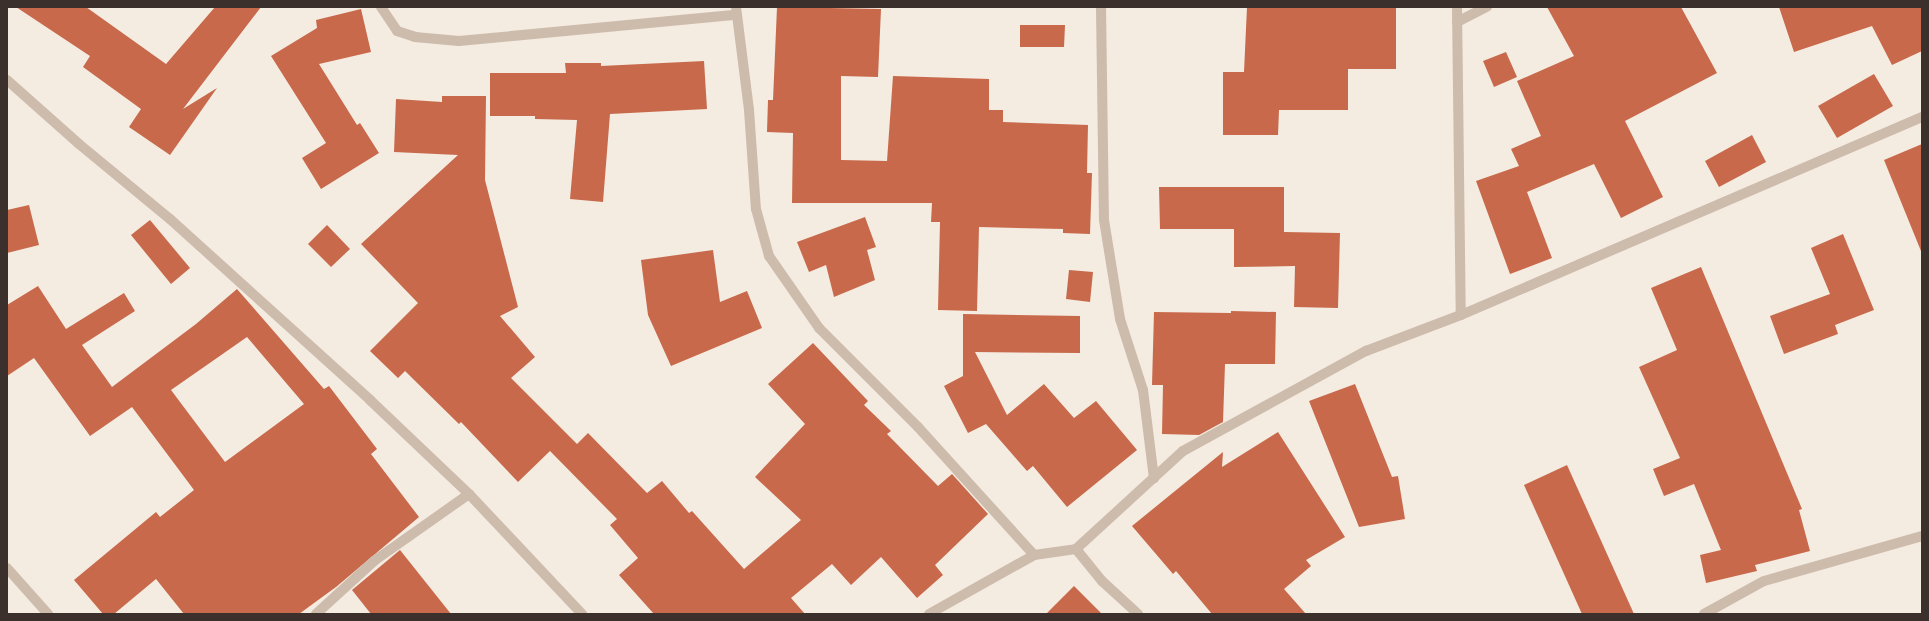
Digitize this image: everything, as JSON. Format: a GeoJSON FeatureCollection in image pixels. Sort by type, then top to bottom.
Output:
{"type":"FeatureCollection","features":[{"type":"Feature","properties":{"kind":"street"},"geometry":{"type":"LineString","coordinates":[[381,7],[397,31],[415,36],[458,41],[736,11],[749,110],[756,209],[768,256],[819,328],[918,427],[1034,554]]}},
{"type":"Feature","properties":{"kind":"street"},"geometry":{"type":"LineString","coordinates":[[1101,7],[1104,220],[1120,319],[1143,390],[1154,478]]}},
{"type":"Feature","properties":{"kind":"street"},"geometry":{"type":"LineString","coordinates":[[1457,7],[1461,315]]}},
{"type":"Feature","properties":{"kind":"street"},"geometry":{"type":"LineString","coordinates":[[1457,22],[1487,7]]}},
{"type":"Feature","properties":{"kind":"street"},"geometry":{"type":"LineString","coordinates":[[7,80],[79,144],[170,219],[469,494],[582,614]]}},
{"type":"Feature","properties":{"kind":"street"},"geometry":{"type":"LineString","coordinates":[[929,614],[1034,554],[1076,549],[1183,451],[1366,350],[1461,315],[1922,116]]}},
{"type":"Feature","properties":{"kind":"street"},"geometry":{"type":"LineString","coordinates":[[316,614],[374,561],[469,494]]}},
{"type":"Feature","properties":{"kind":"street"},"geometry":{"type":"LineString","coordinates":[[1704,614],[1764,581],[1922,536]]}},
{"type":"Feature","properties":{"kind":"street"},"geometry":{"type":"LineString","coordinates":[[1076,549],[1102,581],[1138,614]]}},
{"type":"Feature","properties":{"kind":"street"},"geometry":{"type":"LineString","coordinates":[[7,568],[48,614]]}},
{"type":"Feature","properties":{"kind":"building"},"geometry":{"type":"Polygon","coordinates":[[[16,7],[86,7],[166,64],[215,7],[261,7],[183,109],[217,88],[170,155],[129,127],[141,109],[83,67],[90,56],[16,7]]]}},
{"type":"Feature","properties":{"kind":"building"},"geometry":{"type":"Polygon","coordinates":[[[777,7],[881,9],[878,77],[841,76],[841,160],[887,161],[893,76],[989,79],[989,110],[1003,110],[1003,122],[1088,125],[1087,173],[1092,173],[1090,234],[1063,233],[1063,229],[979,227],[977,311],[938,310],[940,222],[931,222],[932,203],[792,203],[793,133],[767,132],[768,100],[773,100],[777,7]]]}},
{"type":"Feature","properties":{"kind":"building"},"geometry":{"type":"Polygon","coordinates":[[[1247,7],[1396,7],[1396,69],[1348,69],[1348,110],[1279,110],[1278,135],[1223,135],[1223,72],[1244,72],[1247,7]]]}},
{"type":"Feature","properties":{"kind":"building"},"geometry":{"type":"Polygon","coordinates":[[[1547,7],[1681,7],[1717,73],[1625,121],[1663,197],[1621,218],[1594,164],[1527,192],[1552,258],[1510,274],[1476,181],[1519,166],[1511,149],[1541,136],[1517,81],[1574,56],[1547,7]]]}},
{"type":"Feature","properties":{"kind":"building"},"geometry":{"type":"Polygon","coordinates":[[[1779,7],[1922,7],[1922,51],[1892,65],[1872,26],[1794,52],[1779,7]]]}},
{"type":"Feature","properties":{"kind":"building"},"geometry":{"type":"Polygon","coordinates":[[[361,9],[371,52],[319,64],[357,125],[360,123],[379,153],[321,189],[302,158],[326,143],[271,56],[317,28],[316,20],[361,9]]]}},
{"type":"Feature","properties":{"kind":"building"},"geometry":{"type":"Polygon","coordinates":[[[1020,25],[1065,25],[1064,47],[1020,47],[1020,25]]]}},
{"type":"Feature","properties":{"kind":"building"},"geometry":{"type":"Polygon","coordinates":[[[1506,52],[1517,77],[1494,87],[1483,61],[1506,52]]]}},
{"type":"Feature","properties":{"kind":"building"},"geometry":{"type":"Polygon","coordinates":[[[704,61],[707,109],[610,114],[603,202],[570,199],[577,120],[535,119],[535,116],[490,116],[490,73],[566,73],[565,63],[601,63],[601,66],[704,61]]]}},
{"type":"Feature","properties":{"kind":"building"},"geometry":{"type":"Polygon","coordinates":[[[1874,74],[1893,106],[1837,138],[1818,106],[1874,74]]]}},
{"type":"Feature","properties":{"kind":"building"},"geometry":{"type":"Polygon","coordinates":[[[442,96],[486,96],[485,180],[518,307],[500,316],[535,357],[511,378],[577,444],[588,433],[647,493],[662,481],[689,513],[692,511],[744,569],[801,520],[755,477],[805,424],[768,384],[813,343],[868,401],[864,405],[891,431],[887,434],[938,486],[952,474],[988,514],[935,565],[943,575],[917,598],[881,557],[851,585],[832,564],[791,598],[805,614],[654,614],[619,575],[638,558],[610,525],[617,519],[550,451],[518,482],[461,422],[459,424],[405,371],[398,378],[370,351],[418,303],[361,244],[458,155],[394,152],[396,99],[442,102],[442,96]]]}},
{"type":"Feature","properties":{"kind":"building"},"geometry":{"type":"Polygon","coordinates":[[[1752,135],[1766,162],[1719,187],[1705,161],[1752,135]]]}},
{"type":"Feature","properties":{"kind":"building"},"geometry":{"type":"Polygon","coordinates":[[[1922,144],[1922,251],[1921,251],[1884,160],[1922,144]]]}},
{"type":"Feature","properties":{"kind":"building"},"geometry":{"type":"Polygon","coordinates":[[[1159,187],[1284,187],[1284,232],[1340,233],[1338,308],[1294,307],[1295,266],[1234,267],[1234,229],[1160,229],[1159,187]]]}},
{"type":"Feature","properties":{"kind":"building"},"geometry":{"type":"Polygon","coordinates":[[[29,205],[39,245],[7,253],[7,210],[29,205]]]}},
{"type":"Feature","properties":{"kind":"building"},"geometry":{"type":"Polygon","coordinates":[[[865,217],[876,247],[867,250],[875,280],[834,297],[826,265],[809,272],[797,242],[865,217]]]}},
{"type":"Feature","properties":{"kind":"building"},"geometry":{"type":"Polygon","coordinates":[[[150,220],[190,268],[171,284],[131,235],[150,220]]]}},
{"type":"Feature","properties":{"kind":"building"},"geometry":{"type":"Polygon","coordinates":[[[327,225],[350,249],[331,267],[308,244],[327,225]]]}},
{"type":"Feature","properties":{"kind":"building"},"geometry":{"type":"Polygon","coordinates":[[[1843,234],[1874,310],[1835,325],[1838,334],[1784,354],[1770,316],[1830,294],[1811,248],[1843,234]]]}},
{"type":"Feature","properties":{"kind":"building"},"geometry":{"type":"Polygon","coordinates":[[[713,250],[720,302],[747,291],[762,328],[671,366],[648,315],[641,260],[713,250]]]}},
{"type":"Feature","properties":{"kind":"building"},"geometry":{"type":"Polygon","coordinates":[[[1701,267],[1802,509],[1799,510],[1810,551],[1755,565],[1757,571],[1706,583],[1700,555],[1721,550],[1694,484],[1664,496],[1653,469],[1680,458],[1639,367],[1677,350],[1651,288],[1701,267]]]}},
{"type":"Feature","properties":{"kind":"building"},"geometry":{"type":"Polygon","coordinates":[[[1069,270],[1093,272],[1090,302],[1066,299],[1069,270]]]}},
{"type":"Feature","properties":{"kind":"building"},"geometry":{"type":"Polygon","coordinates":[[[38,286],[66,329],[124,293],[135,311],[82,345],[112,387],[196,324],[237,289],[324,389],[329,386],[377,449],[371,454],[419,517],[336,587],[299,614],[184,614],[156,579],[114,614],[103,614],[74,580],[156,512],[160,517],[194,490],[132,407],[90,436],[34,358],[7,376],[7,305],[38,286]],[[247,337],[171,390],[225,462],[304,404],[247,337]]]}},
{"type":"Feature","properties":{"kind":"building"},"geometry":{"type":"Polygon","coordinates":[[[1231,311],[1276,312],[1275,364],[1225,364],[1223,422],[1199,435],[1162,434],[1163,385],[1152,385],[1154,312],[1231,313],[1231,311]]]}},
{"type":"Feature","properties":{"kind":"building"},"geometry":{"type":"Polygon","coordinates":[[[963,314],[1080,316],[1080,353],[975,352],[1007,415],[1044,384],[1074,418],[1096,401],[1137,450],[1067,507],[1033,466],[1027,471],[986,424],[968,433],[944,386],[963,376],[963,314]]]}},
{"type":"Feature","properties":{"kind":"building"},"geometry":{"type":"Polygon","coordinates":[[[1355,384],[1392,477],[1398,476],[1405,519],[1359,527],[1309,401],[1355,384]]]}},
{"type":"Feature","properties":{"kind":"building"},"geometry":{"type":"Polygon","coordinates":[[[1278,432],[1345,537],[1306,560],[1311,566],[1284,589],[1306,614],[1212,614],[1176,571],[1173,574],[1132,526],[1223,452],[1222,467],[1278,432]]]}},
{"type":"Feature","properties":{"kind":"building"},"geometry":{"type":"Polygon","coordinates":[[[1567,465],[1634,614],[1582,614],[1524,485],[1567,465]]]}},
{"type":"Feature","properties":{"kind":"building"},"geometry":{"type":"Polygon","coordinates":[[[400,550],[451,614],[371,614],[352,590],[400,550]]]}},
{"type":"Feature","properties":{"kind":"building"},"geometry":{"type":"Polygon","coordinates":[[[1074,586],[1102,614],[1046,614],[1074,586]]]}}]}
